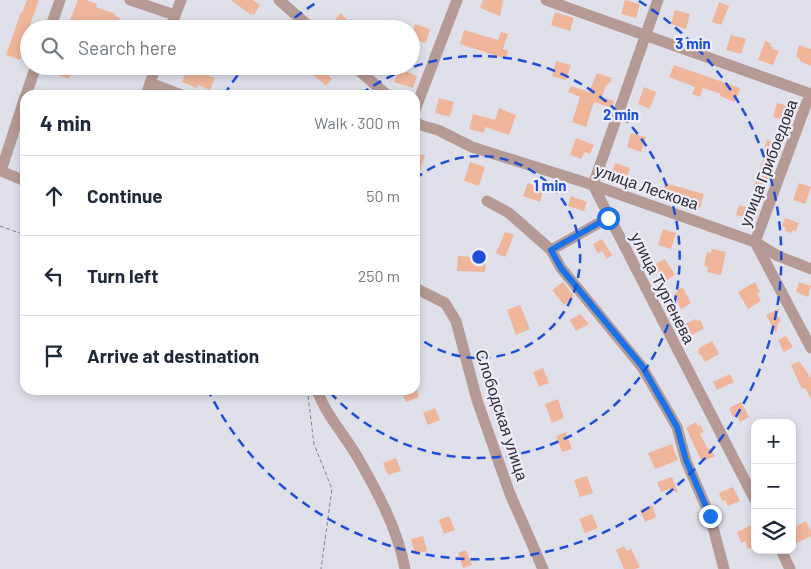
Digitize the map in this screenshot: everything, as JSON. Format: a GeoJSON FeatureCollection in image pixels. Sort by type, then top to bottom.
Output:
{"type":"FeatureCollection","features":[{"type":"Feature","properties":{"kind":"street"},"geometry":{"type":"LineString","coordinates":[[53,20],[60,0]]}},
{"type":"Feature","properties":{"kind":"street"},"geometry":{"type":"LineString","coordinates":[[130,0],[175,15]]}},
{"type":"Feature","properties":{"kind":"street"},"geometry":{"type":"LineString","coordinates":[[173,20],[181,0]]}},
{"type":"Feature","properties":{"kind":"street"},"geometry":{"type":"LineString","coordinates":[[279,0],[302,20]]}},
{"type":"Feature","properties":{"kind":"street"},"geometry":{"type":"LineString","coordinates":[[420,97],[457,0]]}},
{"type":"Feature","properties":{"kind":"street"},"geometry":{"type":"LineString","coordinates":[[546,0],[811,95]]}},
{"type":"Feature","properties":{"kind":"street"},"geometry":{"type":"LineString","coordinates":[[593,185],[658,0]]}},
{"type":"Feature","properties":{"kind":"street"},"geometry":{"type":"LineString","coordinates":[[27,90],[33,75]]}},
{"type":"Feature","properties":{"kind":"street"},"geometry":{"type":"LineString","coordinates":[[148,90],[153,75]]}},
{"type":"Feature","properties":{"kind":"street"},"geometry":{"type":"LineString","coordinates":[[364,75],[380,90]]}},
{"type":"Feature","properties":{"kind":"street"},"geometry":{"type":"LineString","coordinates":[[150,84],[167,90]]}},
{"type":"Feature","properties":{"kind":"street","name":"улица Грибоедова"},"geometry":{"type":"LineString","coordinates":[[811,95],[755,242],[811,348]]}},
{"type":"Feature","properties":{"kind":"street"},"geometry":{"type":"LineString","coordinates":[[20,111],[0,171],[20,180]]}},
{"type":"Feature","properties":{"kind":"street","name":"улица Лескова"},"geometry":{"type":"LineString","coordinates":[[420,126],[438,130],[472,147],[593,185],[755,242],[778,256],[811,269]]}},
{"type":"Feature","properties":{"kind":"street","name":"улица Тургенева"},"geometry":{"type":"LineString","coordinates":[[593,185],[608,218],[751,492]]}},
{"type":"Feature","properties":{"kind":"street"},"geometry":{"type":"LineString","coordinates":[[487,201],[509,213],[551,250],[561,268],[642,366],[677,427],[686,460],[710,516],[724,569]]}},
{"type":"Feature","properties":{"kind":"street"},"geometry":{"type":"LineString","coordinates":[[551,250],[608,218]]}},
{"type":"Feature","properties":{"kind":"street","name":"Слободская улица"},"geometry":{"type":"LineString","coordinates":[[420,290],[445,303],[456,321],[477,400],[510,494],[543,569]]}},
{"type":"Feature","properties":{"kind":"street"},"geometry":{"type":"LineString","coordinates":[[319,395],[322,403],[354,452],[385,509],[404,559],[405,569]]}},
{"type":"Feature","properties":{"kind":"street"},"geometry":{"type":"LineString","coordinates":[[783,554],[790,569]]}},
{"type":"Feature","properties":{"kind":"path"},"geometry":{"type":"LineString","coordinates":[[0,226],[20,234]]}},
{"type":"Feature","properties":{"kind":"path"},"geometry":{"type":"LineString","coordinates":[[308,395],[314,444],[332,489],[321,569]]}},
{"type":"Feature","properties":{"kind":"building"},"geometry":{"type":"Polygon","coordinates":[[[27,0],[39,0],[32,20],[20,20],[20,60],[6,55],[27,0]]]}},
{"type":"Feature","properties":{"kind":"building"},"geometry":{"type":"Polygon","coordinates":[[[78,0],[86,0],[97,4],[96,7],[116,14],[115,16],[120,18],[119,20],[70,20],[78,0]]]}},
{"type":"Feature","properties":{"kind":"building"},"geometry":{"type":"Polygon","coordinates":[[[231,0],[253,0],[260,5],[254,15],[252,13],[251,15],[231,0]]]}},
{"type":"Feature","properties":{"kind":"building"},"geometry":{"type":"Polygon","coordinates":[[[483,0],[503,0],[500,16],[480,8],[483,0]]]}},
{"type":"Feature","properties":{"kind":"building"},"geometry":{"type":"Polygon","coordinates":[[[625,0],[640,4],[636,18],[621,14],[625,0]]]}},
{"type":"Feature","properties":{"kind":"building"},"geometry":{"type":"Polygon","coordinates":[[[719,2],[729,6],[721,25],[712,22],[719,2]]]}},
{"type":"Feature","properties":{"kind":"building"},"geometry":{"type":"Polygon","coordinates":[[[675,10],[690,14],[686,29],[671,24],[675,10]]]}},
{"type":"Feature","properties":{"kind":"building"},"geometry":{"type":"Polygon","coordinates":[[[555,12],[574,18],[570,31],[551,25],[555,12]]]}},
{"type":"Feature","properties":{"kind":"building"},"geometry":{"type":"Polygon","coordinates":[[[341,13],[347,20],[335,20],[341,13]]]}},
{"type":"Feature","properties":{"kind":"building"},"geometry":{"type":"Polygon","coordinates":[[[420,26],[430,29],[426,43],[420,41],[420,26]]]}},
{"type":"Feature","properties":{"kind":"building"},"geometry":{"type":"Polygon","coordinates":[[[464,30],[498,40],[501,32],[508,34],[503,49],[508,51],[506,59],[460,44],[464,30]]]}},
{"type":"Feature","properties":{"kind":"building"},"geometry":{"type":"Polygon","coordinates":[[[731,35],[746,39],[741,54],[726,50],[731,35]]]}},
{"type":"Feature","properties":{"kind":"building"},"geometry":{"type":"Polygon","coordinates":[[[765,41],[771,43],[772,49],[779,51],[773,65],[758,60],[765,41]]]}},
{"type":"Feature","properties":{"kind":"building"},"geometry":{"type":"Polygon","coordinates":[[[799,45],[811,49],[811,66],[796,57],[799,45]]]}},
{"type":"Feature","properties":{"kind":"building"},"geometry":{"type":"Polygon","coordinates":[[[556,61],[571,65],[566,80],[552,76],[556,61]]]}},
{"type":"Feature","properties":{"kind":"building"},"geometry":{"type":"Polygon","coordinates":[[[674,65],[740,88],[735,102],[720,96],[721,94],[703,88],[700,97],[692,94],[695,87],[669,77],[674,65]]]}},
{"type":"Feature","properties":{"kind":"building"},"geometry":{"type":"Polygon","coordinates":[[[597,73],[612,78],[610,83],[606,85],[602,97],[614,101],[612,108],[594,102],[586,127],[572,122],[580,97],[568,92],[571,86],[589,92],[597,73]]]}},
{"type":"Feature","properties":{"kind":"building"},"geometry":{"type":"Polygon","coordinates":[[[58,75],[71,75],[69,79],[58,75]]]}},
{"type":"Feature","properties":{"kind":"building"},"geometry":{"type":"Polygon","coordinates":[[[185,75],[207,75],[215,78],[210,90],[198,85],[197,88],[182,82],[185,75]]]}},
{"type":"Feature","properties":{"kind":"building"},"geometry":{"type":"Polygon","coordinates":[[[313,75],[330,75],[332,79],[326,86],[313,75]]]}},
{"type":"Feature","properties":{"kind":"building"},"geometry":{"type":"Polygon","coordinates":[[[397,75],[417,76],[413,88],[394,82],[397,75]]]}},
{"type":"Feature","properties":{"kind":"building"},"geometry":{"type":"Polygon","coordinates":[[[644,87],[656,92],[650,109],[638,104],[644,87]]]}},
{"type":"Feature","properties":{"kind":"building"},"geometry":{"type":"Polygon","coordinates":[[[439,98],[454,102],[450,117],[435,113],[439,98]]]}},
{"type":"Feature","properties":{"kind":"building"},"geometry":{"type":"Polygon","coordinates":[[[777,103],[792,107],[788,122],[773,117],[777,103]]]}},
{"type":"Feature","properties":{"kind":"building"},"geometry":{"type":"Polygon","coordinates":[[[499,108],[516,115],[509,135],[485,127],[484,133],[469,129],[473,114],[495,120],[499,108]]]}},
{"type":"Feature","properties":{"kind":"building"},"geometry":{"type":"Polygon","coordinates":[[[631,133],[646,137],[641,152],[627,147],[631,133]]]}},
{"type":"Feature","properties":{"kind":"building"},"geometry":{"type":"Polygon","coordinates":[[[576,138],[594,145],[590,154],[585,152],[581,159],[570,155],[576,138]]]}},
{"type":"Feature","properties":{"kind":"building"},"geometry":{"type":"Polygon","coordinates":[[[767,140],[782,144],[764,189],[754,186],[765,155],[762,155],[767,140]]]}},
{"type":"Feature","properties":{"kind":"building"},"geometry":{"type":"Polygon","coordinates":[[[420,154],[425,156],[420,171],[420,154]]]}},
{"type":"Feature","properties":{"kind":"building"},"geometry":{"type":"Polygon","coordinates":[[[470,162],[485,167],[479,186],[464,181],[470,162]]]}},
{"type":"Feature","properties":{"kind":"building"},"geometry":{"type":"Polygon","coordinates":[[[615,163],[630,168],[625,183],[610,178],[615,163]]]}},
{"type":"Feature","properties":{"kind":"building"},"geometry":{"type":"Polygon","coordinates":[[[528,183],[544,189],[540,202],[523,196],[528,183]]]}},
{"type":"Feature","properties":{"kind":"building"},"geometry":{"type":"Polygon","coordinates":[[[665,183],[704,194],[700,208],[661,198],[665,183]]]}},
{"type":"Feature","properties":{"kind":"building"},"geometry":{"type":"Polygon","coordinates":[[[799,183],[811,187],[805,204],[793,200],[799,183]]]}},
{"type":"Feature","properties":{"kind":"building"},"geometry":{"type":"Polygon","coordinates":[[[571,196],[587,202],[584,211],[568,206],[571,196]]]}},
{"type":"Feature","properties":{"kind":"building"},"geometry":{"type":"Polygon","coordinates":[[[739,205],[759,211],[752,225],[742,222],[744,217],[736,215],[739,205]]]}},
{"type":"Feature","properties":{"kind":"building"},"geometry":{"type":"Polygon","coordinates":[[[785,218],[799,223],[796,231],[793,230],[792,233],[785,231],[786,228],[782,226],[785,218]]]}},
{"type":"Feature","properties":{"kind":"building"},"geometry":{"type":"Polygon","coordinates":[[[663,229],[676,233],[671,249],[658,245],[663,229]]]}},
{"type":"Feature","properties":{"kind":"building"},"geometry":{"type":"Polygon","coordinates":[[[505,232],[514,235],[505,257],[496,253],[505,232]]]}},
{"type":"Feature","properties":{"kind":"building"},"geometry":{"type":"Polygon","coordinates":[[[602,239],[612,255],[607,259],[602,251],[598,254],[593,244],[602,239]]]}},
{"type":"Feature","properties":{"kind":"building"},"geometry":{"type":"Polygon","coordinates":[[[712,249],[726,252],[721,275],[707,272],[708,267],[704,266],[707,252],[711,253],[712,249]]]}},
{"type":"Feature","properties":{"kind":"building"},"geometry":{"type":"Polygon","coordinates":[[[458,256],[486,258],[485,272],[457,271],[458,256]]]}},
{"type":"Feature","properties":{"kind":"building"},"geometry":{"type":"Polygon","coordinates":[[[665,259],[675,275],[664,282],[654,265],[665,259]]]}},
{"type":"Feature","properties":{"kind":"building"},"geometry":{"type":"Polygon","coordinates":[[[563,282],[574,296],[564,305],[552,290],[563,282]]]}},
{"type":"Feature","properties":{"kind":"building"},"geometry":{"type":"Polygon","coordinates":[[[755,282],[760,292],[757,294],[761,301],[748,309],[738,292],[755,282]]]}},
{"type":"Feature","properties":{"kind":"building"},"geometry":{"type":"Polygon","coordinates":[[[799,282],[811,286],[808,297],[796,292],[799,282]]]}},
{"type":"Feature","properties":{"kind":"building"},"geometry":{"type":"Polygon","coordinates":[[[683,288],[691,303],[681,309],[674,295],[679,289],[683,288]]]}},
{"type":"Feature","properties":{"kind":"building"},"geometry":{"type":"Polygon","coordinates":[[[520,305],[530,329],[516,335],[507,310],[520,305]]]}},
{"type":"Feature","properties":{"kind":"building"},"geometry":{"type":"Polygon","coordinates":[[[780,308],[777,315],[781,321],[778,323],[776,333],[766,315],[780,308]]]}},
{"type":"Feature","properties":{"kind":"building"},"geometry":{"type":"Polygon","coordinates":[[[580,314],[589,324],[576,331],[570,320],[580,314]]]}},
{"type":"Feature","properties":{"kind":"building"},"geometry":{"type":"Polygon","coordinates":[[[696,319],[697,321],[700,320],[704,328],[691,336],[685,324],[696,319]]]}},
{"type":"Feature","properties":{"kind":"building"},"geometry":{"type":"Polygon","coordinates":[[[786,336],[793,347],[784,352],[778,340],[786,336]]]}},
{"type":"Feature","properties":{"kind":"building"},"geometry":{"type":"Polygon","coordinates":[[[712,341],[719,354],[705,362],[698,353],[699,348],[712,341]]]}},
{"type":"Feature","properties":{"kind":"building"},"geometry":{"type":"Polygon","coordinates":[[[799,361],[811,378],[811,399],[805,388],[802,389],[791,365],[799,361]]]}},
{"type":"Feature","properties":{"kind":"building"},"geometry":{"type":"Polygon","coordinates":[[[543,368],[549,383],[539,387],[533,372],[543,368]]]}},
{"type":"Feature","properties":{"kind":"building"},"geometry":{"type":"Polygon","coordinates":[[[730,374],[734,382],[717,390],[713,382],[730,374]]]}},
{"type":"Feature","properties":{"kind":"building"},"geometry":{"type":"Polygon","coordinates":[[[403,395],[418,395],[419,397],[406,402],[403,395]]]}},
{"type":"Feature","properties":{"kind":"building"},"geometry":{"type":"Polygon","coordinates":[[[558,399],[564,418],[552,423],[545,404],[558,399]]]}},
{"type":"Feature","properties":{"kind":"building"},"geometry":{"type":"Polygon","coordinates":[[[741,402],[749,417],[740,422],[737,415],[733,417],[729,408],[741,402]]]}},
{"type":"Feature","properties":{"kind":"building"},"geometry":{"type":"Polygon","coordinates":[[[435,408],[440,420],[428,425],[423,413],[435,408]]]}},
{"type":"Feature","properties":{"kind":"building"},"geometry":{"type":"Polygon","coordinates":[[[696,422],[704,432],[700,434],[708,449],[710,448],[715,456],[702,462],[686,428],[696,422]]]}},
{"type":"Feature","properties":{"kind":"building"},"geometry":{"type":"Polygon","coordinates":[[[566,432],[572,449],[562,452],[556,436],[566,432]]]}},
{"type":"Feature","properties":{"kind":"building"},"geometry":{"type":"Polygon","coordinates":[[[672,444],[678,460],[655,469],[648,453],[672,444]]]}},
{"type":"Feature","properties":{"kind":"building"},"geometry":{"type":"Polygon","coordinates":[[[396,458],[401,471],[388,475],[383,463],[396,458]]]}},
{"type":"Feature","properties":{"kind":"building"},"geometry":{"type":"Polygon","coordinates":[[[587,476],[593,493],[580,497],[574,480],[587,476]]]}},
{"type":"Feature","properties":{"kind":"building"},"geometry":{"type":"Polygon","coordinates":[[[672,477],[678,493],[670,489],[661,492],[657,482],[672,477]]]}},
{"type":"Feature","properties":{"kind":"building"},"geometry":{"type":"Polygon","coordinates":[[[733,487],[740,501],[728,506],[725,500],[722,501],[719,493],[733,487]]]}},
{"type":"Feature","properties":{"kind":"building"},"geometry":{"type":"Polygon","coordinates":[[[652,505],[656,517],[645,522],[640,510],[652,505]]]}},
{"type":"Feature","properties":{"kind":"building"},"geometry":{"type":"Polygon","coordinates":[[[592,514],[598,528],[585,533],[579,519],[592,514]]]}},
{"type":"Feature","properties":{"kind":"building"},"geometry":{"type":"Polygon","coordinates":[[[449,516],[455,530],[444,534],[439,520],[449,516]]]}},
{"type":"Feature","properties":{"kind":"building"},"geometry":{"type":"Polygon","coordinates":[[[806,521],[811,531],[811,536],[796,544],[796,526],[806,521]]]}},
{"type":"Feature","properties":{"kind":"building"},"geometry":{"type":"Polygon","coordinates":[[[751,525],[751,548],[748,549],[745,541],[741,543],[737,532],[751,525]]]}},
{"type":"Feature","properties":{"kind":"building"},"geometry":{"type":"Polygon","coordinates":[[[423,536],[427,551],[415,554],[411,539],[423,536]]]}},
{"type":"Feature","properties":{"kind":"building"},"geometry":{"type":"Polygon","coordinates":[[[624,546],[627,551],[631,549],[640,567],[624,569],[616,550],[624,546]]]}},
{"type":"Feature","properties":{"kind":"building"},"geometry":{"type":"Polygon","coordinates":[[[466,550],[472,565],[463,568],[458,553],[466,550]]]}},
{"type":"Feature","properties":{"kind":"route"},"geometry":{"type":"LineString","coordinates":[[608,218],[551,250],[561,268],[642,366],[677,427],[686,460],[710,516]]}}]}
